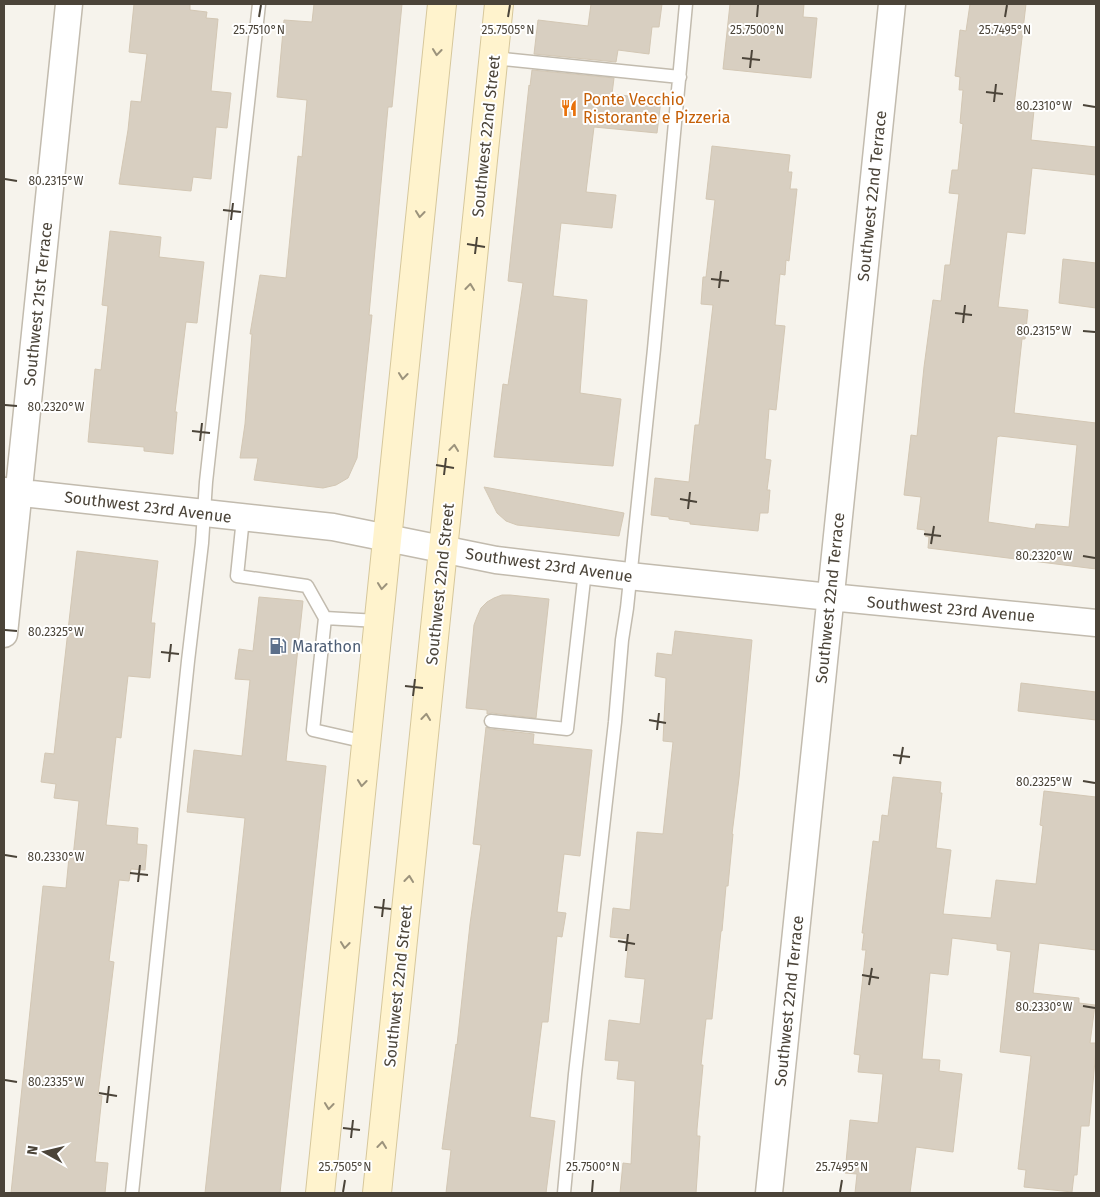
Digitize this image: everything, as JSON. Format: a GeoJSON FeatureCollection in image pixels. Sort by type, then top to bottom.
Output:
{"type":"FeatureCollection","features":[{"type":"Feature","properties":{"kind":"main road"},"geometry":{"type":"LineString","coordinates":[[320,1193],[442,4]]}},
{"type":"Feature","properties":{"kind":"main road","name":"Southwest 22nd Street"},"geometry":{"type":"LineString","coordinates":[[377,1193],[499,4]]}},
{"type":"Feature","properties":{"kind":"street","name":"Southwest 21st Terrace"},"geometry":{"type":"LineString","coordinates":[[4,634],[11,492],[69,4]]}},
{"type":"Feature","properties":{"kind":"street","name":"Southwest 22nd Terrace"},"geometry":{"type":"LineString","coordinates":[[769,1193],[892,4]]}},
{"type":"Feature","properties":{"kind":"street","name":"Southwest 23rd Avenue"},"geometry":{"type":"LineString","coordinates":[[11,492],[333,527],[496,560],[585,571],[1096,623]]}},
{"type":"Feature","properties":{"kind":"lane"},"geometry":{"type":"LineString","coordinates":[[132,1193],[259,4]]}},
{"type":"Feature","properties":{"kind":"lane"},"geometry":{"type":"LineString","coordinates":[[564,1193],[575,1074],[614,732],[622,640],[655,339],[686,4]]}},
{"type":"Feature","properties":{"kind":"lane"},"geometry":{"type":"LineString","coordinates":[[494,58],[680,77]]}},
{"type":"Feature","properties":{"kind":"lane"},"geometry":{"type":"LineString","coordinates":[[243,518],[238,576],[307,586],[325,618],[313,730],[366,742]]}},
{"type":"Feature","properties":{"kind":"lane"},"geometry":{"type":"LineString","coordinates":[[491,722],[567,730],[585,571]]}},
{"type":"Feature","properties":{"kind":"lane"},"geometry":{"type":"LineString","coordinates":[[325,618],[378,621]]}},
{"type":"Feature","properties":{"kind":"building"},"geometry":{"type":"Polygon","coordinates":[[[134,4],[190,4],[190,10],[207,12],[206,18],[218,19],[211,91],[231,93],[227,128],[216,127],[211,179],[193,177],[191,191],[119,184],[131,101],[141,102],[147,54],[129,52],[134,4]]]}},
{"type":"Feature","properties":{"kind":"building"},"geometry":{"type":"Polygon","coordinates":[[[314,4],[402,4],[392,107],[388,107],[369,315],[372,315],[357,458],[348,478],[336,485],[323,488],[254,480],[258,458],[240,458],[245,424],[252,334],[250,334],[260,275],[286,278],[298,156],[302,157],[307,100],[277,97],[284,20],[312,22],[314,4]]]}},
{"type":"Feature","properties":{"kind":"building"},"geometry":{"type":"Polygon","coordinates":[[[591,4],[662,4],[659,27],[652,27],[649,54],[618,50],[616,62],[534,54],[538,20],[588,26],[591,4]]]}},
{"type":"Feature","properties":{"kind":"building"},"geometry":{"type":"Polygon","coordinates":[[[730,4],[804,4],[803,17],[817,18],[811,78],[723,69],[730,4]]]}},
{"type":"Feature","properties":{"kind":"building"},"geometry":{"type":"Polygon","coordinates":[[[970,4],[1026,4],[1014,106],[1034,110],[1031,140],[1096,147],[1096,175],[1032,168],[1025,234],[1007,232],[998,307],[1028,310],[1025,339],[1022,339],[1014,413],[1096,423],[1096,569],[928,548],[929,537],[925,536],[925,530],[917,529],[921,497],[904,495],[911,435],[917,436],[933,300],[941,301],[945,265],[950,265],[959,194],[949,193],[952,170],[958,170],[963,124],[960,123],[963,90],[959,90],[960,77],[955,76],[960,30],[966,31],[970,4]],[[997,437],[988,522],[1035,529],[1036,524],[1069,527],[1077,445],[997,437]]]}},
{"type":"Feature","properties":{"kind":"building"},"geometry":{"type":"Polygon","coordinates":[[[532,70],[614,78],[612,94],[661,100],[657,133],[594,127],[586,192],[616,195],[612,228],[561,223],[553,296],[587,300],[580,393],[621,399],[613,466],[494,457],[503,384],[508,385],[523,283],[508,281],[532,70]]]}},
{"type":"Feature","properties":{"kind":"building"},"geometry":{"type":"Polygon","coordinates":[[[712,146],[790,155],[788,172],[792,172],[790,189],[797,189],[789,261],[786,260],[785,275],[780,274],[775,325],[785,326],[776,410],[769,409],[765,459],[771,460],[767,490],[770,490],[768,513],[760,513],[758,531],[690,524],[690,522],[669,519],[669,517],[651,515],[655,478],[689,482],[695,425],[699,425],[713,305],[701,304],[703,277],[706,277],[715,200],[706,199],[712,146]]]}},
{"type":"Feature","properties":{"kind":"building"},"geometry":{"type":"Polygon","coordinates":[[[110,231],[161,237],[159,257],[204,262],[197,323],[186,322],[175,412],[177,412],[173,454],[144,451],[144,447],[88,442],[95,369],[101,370],[108,306],[102,305],[110,231]]]}},
{"type":"Feature","properties":{"kind":"building"},"geometry":{"type":"Polygon","coordinates":[[[1063,259],[1096,263],[1096,308],[1059,303],[1063,259]]]}},
{"type":"Feature","properties":{"kind":"building"},"geometry":{"type":"Polygon","coordinates":[[[484,487],[624,513],[619,536],[517,525],[506,521],[497,513],[484,487]]]}},
{"type":"Feature","properties":{"kind":"building"},"geometry":{"type":"Polygon","coordinates":[[[77,551],[158,561],[151,623],[155,623],[150,678],[128,676],[121,738],[116,737],[106,825],[138,828],[137,844],[147,845],[145,870],[131,869],[129,881],[119,880],[109,961],[114,962],[98,1095],[102,1096],[95,1162],[108,1163],[105,1193],[11,1193],[43,886],[66,888],[69,857],[73,857],[79,801],[54,798],[56,784],[41,782],[45,753],[54,754],[77,551]]]}},
{"type":"Feature","properties":{"kind":"building"},"geometry":{"type":"Polygon","coordinates":[[[502,595],[549,599],[536,718],[487,714],[487,710],[466,708],[474,625],[481,608],[487,602],[502,595]]]}},
{"type":"Feature","properties":{"kind":"building"},"geometry":{"type":"Polygon","coordinates":[[[259,597],[303,601],[286,761],[326,766],[280,1193],[205,1193],[245,818],[187,812],[194,750],[242,756],[250,680],[235,679],[239,649],[253,651],[259,597]]]}},
{"type":"Feature","properties":{"kind":"building"},"geometry":{"type":"Polygon","coordinates":[[[675,631],[752,640],[739,778],[712,1019],[706,1019],[701,1065],[703,1065],[697,1129],[697,1136],[700,1136],[696,1193],[620,1193],[623,1163],[631,1164],[635,1081],[617,1079],[619,1061],[605,1060],[609,1020],[640,1024],[645,979],[625,977],[629,939],[610,937],[613,908],[630,910],[637,832],[663,834],[673,742],[663,741],[666,678],[655,676],[657,653],[672,655],[675,631]]]}},
{"type":"Feature","properties":{"kind":"building"},"geometry":{"type":"Polygon","coordinates":[[[1021,683],[1096,692],[1096,720],[1018,711],[1021,683]]]}},
{"type":"Feature","properties":{"kind":"building"},"geometry":{"type":"Polygon","coordinates":[[[486,727],[534,734],[533,744],[592,750],[580,856],[564,854],[557,912],[566,913],[562,937],[557,936],[548,1022],[542,1022],[530,1117],[555,1121],[546,1193],[446,1193],[451,1150],[442,1149],[457,1045],[470,924],[481,845],[473,844],[486,727]]]}},
{"type":"Feature","properties":{"kind":"building"},"geometry":{"type":"Polygon","coordinates":[[[893,777],[941,782],[940,793],[942,793],[936,848],[951,850],[943,914],[991,918],[996,880],[1036,884],[1043,826],[1040,825],[1044,791],[1096,797],[1096,950],[1039,943],[1033,993],[1079,998],[1079,1003],[1095,1005],[1090,1043],[1096,1043],[1096,1050],[1089,1126],[1081,1126],[1077,1175],[1074,1175],[1072,1192],[1024,1187],[1026,1170],[1018,1169],[1031,1056],[1000,1052],[1011,952],[997,950],[997,944],[952,938],[948,975],[930,973],[922,1059],[940,1060],[939,1071],[962,1074],[953,1152],[916,1147],[910,1193],[855,1193],[857,1174],[845,1173],[850,1120],[878,1123],[883,1074],[858,1072],[860,1055],[854,1054],[866,950],[862,950],[864,933],[862,933],[873,841],[879,842],[882,815],[888,816],[893,777]]]}},
{"type":"Feature","properties":{"kind":"place","name":"Ponte Vecchio Ristorante e Pizzeria"},"geometry":{"type":"Point","coordinates":[569,108]}},
{"type":"Feature","properties":{"kind":"place","name":"Marathon"},"geometry":{"type":"Point","coordinates":[278,646]}}]}
